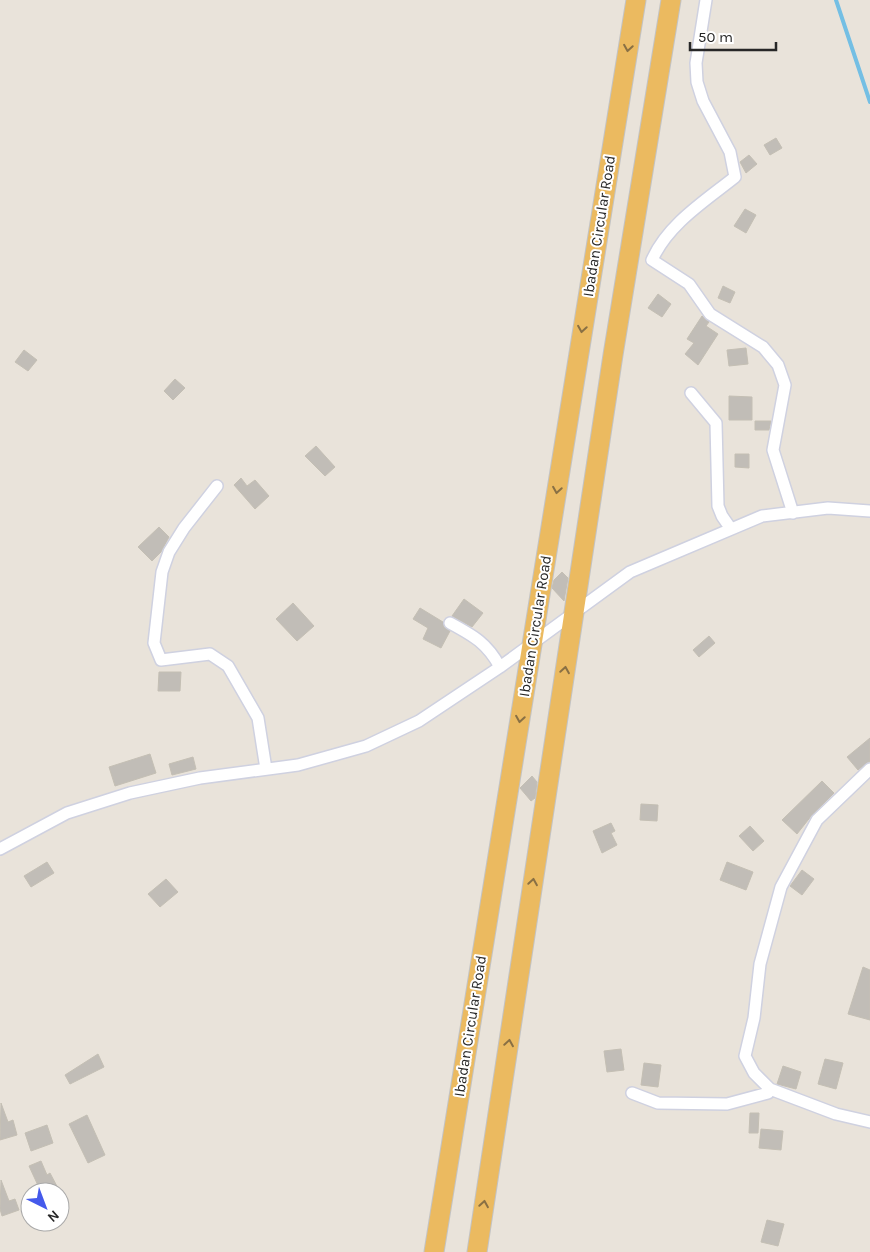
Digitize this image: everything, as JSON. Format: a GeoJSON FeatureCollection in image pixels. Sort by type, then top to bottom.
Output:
{"type":"FeatureCollection","features":[{"type":"Feature","properties":{"kind":"highway","name":"Ibadan Circular Road"},"geometry":{"type":"LineString","coordinates":[[434,1252],[636,0]]}},
{"type":"Feature","properties":{"kind":"highway"},"geometry":{"type":"LineString","coordinates":[[477,1252],[613,354],[671,0]]}},
{"type":"Feature","properties":{"kind":"street"},"geometry":{"type":"LineString","coordinates":[[706,0],[696,64],[698,82],[703,101],[730,152],[735,177],[678,223],[657,248],[652,260],[688,284],[710,314],[763,347],[778,364],[785,385],[773,450],[793,512]]}},
{"type":"Feature","properties":{"kind":"street"},"geometry":{"type":"LineString","coordinates":[[691,393],[716,423],[718,506],[722,516],[732,529]]}},
{"type":"Feature","properties":{"kind":"street"},"geometry":{"type":"LineString","coordinates":[[216,486],[184,528],[169,552],[162,572],[154,643],[161,660],[210,654],[228,666],[258,718],[266,769]]}},
{"type":"Feature","properties":{"kind":"street"},"geometry":{"type":"LineString","coordinates":[[0,849],[67,813],[130,793],[200,778],[298,765],[366,746],[419,721],[500,667],[630,572],[762,516],[828,508],[870,511]]}},
{"type":"Feature","properties":{"kind":"street"},"geometry":{"type":"LineString","coordinates":[[450,623],[480,639],[492,653],[500,667]]}},
{"type":"Feature","properties":{"kind":"street"},"geometry":{"type":"LineString","coordinates":[[870,770],[817,820],[781,887],[760,964],[754,1018],[745,1056],[754,1073],[770,1089],[836,1114],[870,1122]]}},
{"type":"Feature","properties":{"kind":"street"},"geometry":{"type":"LineString","coordinates":[[632,1093],[658,1103],[727,1104],[768,1093],[770,1089]]}},
{"type":"Feature","properties":{"kind":"building"},"geometry":{"type":"Polygon","coordinates":[[[776,138],[782,148],[770,155],[764,145],[776,138]]]}},
{"type":"Feature","properties":{"kind":"building"},"geometry":{"type":"Polygon","coordinates":[[[749,155],[757,164],[746,173],[740,162],[749,155]]]}},
{"type":"Feature","properties":{"kind":"building"},"geometry":{"type":"Polygon","coordinates":[[[745,209],[756,215],[746,233],[734,226],[745,209]]]}},
{"type":"Feature","properties":{"kind":"building"},"geometry":{"type":"Polygon","coordinates":[[[723,286],[735,292],[730,303],[718,298],[723,286]]]}},
{"type":"Feature","properties":{"kind":"building"},"geometry":{"type":"Polygon","coordinates":[[[658,294],[671,304],[662,317],[648,308],[658,294]]]}},
{"type":"Feature","properties":{"kind":"building"},"geometry":{"type":"Polygon","coordinates":[[[702,316],[709,322],[706,326],[718,334],[698,365],[685,354],[694,343],[687,339],[702,316]]]}},
{"type":"Feature","properties":{"kind":"building"},"geometry":{"type":"Polygon","coordinates":[[[746,348],[748,364],[729,366],[727,350],[746,348]]]}},
{"type":"Feature","properties":{"kind":"building"},"geometry":{"type":"Polygon","coordinates":[[[24,350],[37,360],[28,371],[15,362],[24,350]]]}},
{"type":"Feature","properties":{"kind":"building"},"geometry":{"type":"Polygon","coordinates":[[[175,379],[185,388],[173,400],[164,391],[175,379]]]}},
{"type":"Feature","properties":{"kind":"building"},"geometry":{"type":"Polygon","coordinates":[[[729,396],[752,397],[752,420],[729,420],[729,396]]]}},
{"type":"Feature","properties":{"kind":"building"},"geometry":{"type":"Polygon","coordinates":[[[755,421],[771,421],[769,430],[755,430],[755,421]]]}},
{"type":"Feature","properties":{"kind":"building"},"geometry":{"type":"Polygon","coordinates":[[[316,446],[335,467],[325,476],[305,456],[316,446]]]}},
{"type":"Feature","properties":{"kind":"building"},"geometry":{"type":"Polygon","coordinates":[[[735,454],[749,454],[749,468],[735,467],[735,454]]]}},
{"type":"Feature","properties":{"kind":"building"},"geometry":{"type":"Polygon","coordinates":[[[241,478],[247,486],[255,480],[269,496],[255,509],[234,485],[241,478]]]}},
{"type":"Feature","properties":{"kind":"building"},"geometry":{"type":"Polygon","coordinates":[[[159,527],[169,537],[161,552],[152,561],[138,547],[159,527]]]}},
{"type":"Feature","properties":{"kind":"building"},"geometry":{"type":"Polygon","coordinates":[[[562,572],[568,578],[564,601],[552,588],[554,580],[562,572]]]}},
{"type":"Feature","properties":{"kind":"building"},"geometry":{"type":"Polygon","coordinates":[[[464,599],[483,613],[472,627],[452,616],[464,599]]]}},
{"type":"Feature","properties":{"kind":"building"},"geometry":{"type":"Polygon","coordinates":[[[293,603],[314,626],[297,641],[276,619],[293,603]]]}},
{"type":"Feature","properties":{"kind":"building"},"geometry":{"type":"Polygon","coordinates":[[[420,608],[443,622],[444,627],[450,631],[441,648],[423,639],[428,628],[413,619],[420,608]]]}},
{"type":"Feature","properties":{"kind":"building"},"geometry":{"type":"Polygon","coordinates":[[[709,636],[715,643],[699,657],[693,650],[709,636]]]}},
{"type":"Feature","properties":{"kind":"building"},"geometry":{"type":"Polygon","coordinates":[[[159,672],[181,672],[180,691],[158,691],[159,672]]]}},
{"type":"Feature","properties":{"kind":"building"},"geometry":{"type":"Polygon","coordinates":[[[870,738],[870,761],[858,770],[847,757],[870,738]]]}},
{"type":"Feature","properties":{"kind":"building"},"geometry":{"type":"Polygon","coordinates":[[[150,754],[156,773],[115,786],[109,767],[150,754]]]}},
{"type":"Feature","properties":{"kind":"building"},"geometry":{"type":"Polygon","coordinates":[[[193,757],[196,769],[172,775],[169,764],[193,757]]]}},
{"type":"Feature","properties":{"kind":"building"},"geometry":{"type":"Polygon","coordinates":[[[532,776],[537,782],[535,798],[531,801],[520,788],[532,776]]]}},
{"type":"Feature","properties":{"kind":"building"},"geometry":{"type":"Polygon","coordinates":[[[822,781],[834,793],[812,815],[797,834],[782,820],[822,781]]]}},
{"type":"Feature","properties":{"kind":"building"},"geometry":{"type":"Polygon","coordinates":[[[641,804],[658,805],[657,821],[640,820],[641,804]]]}},
{"type":"Feature","properties":{"kind":"building"},"geometry":{"type":"Polygon","coordinates":[[[611,823],[615,831],[611,833],[617,845],[602,853],[593,831],[611,823]]]}},
{"type":"Feature","properties":{"kind":"building"},"geometry":{"type":"Polygon","coordinates":[[[750,826],[764,841],[753,851],[739,836],[750,826]]]}},
{"type":"Feature","properties":{"kind":"building"},"geometry":{"type":"Polygon","coordinates":[[[47,862],[54,873],[31,887],[24,876],[47,862]]]}},
{"type":"Feature","properties":{"kind":"building"},"geometry":{"type":"Polygon","coordinates":[[[727,862],[753,872],[746,890],[720,880],[727,862]]]}},
{"type":"Feature","properties":{"kind":"building"},"geometry":{"type":"Polygon","coordinates":[[[802,870],[814,879],[802,895],[790,886],[802,870]]]}},
{"type":"Feature","properties":{"kind":"building"},"geometry":{"type":"Polygon","coordinates":[[[166,879],[178,892],[160,907],[148,894],[166,879]]]}},
{"type":"Feature","properties":{"kind":"building"},"geometry":{"type":"Polygon","coordinates":[[[863,967],[870,970],[870,1020],[848,1014],[863,967]]]}},
{"type":"Feature","properties":{"kind":"building"},"geometry":{"type":"Polygon","coordinates":[[[621,1049],[624,1070],[607,1072],[604,1051],[621,1049]]]}},
{"type":"Feature","properties":{"kind":"building"},"geometry":{"type":"Polygon","coordinates":[[[98,1054],[104,1067],[70,1084],[65,1075],[98,1054]]]}},
{"type":"Feature","properties":{"kind":"building"},"geometry":{"type":"Polygon","coordinates":[[[825,1059],[843,1063],[836,1089],[818,1084],[825,1059]]]}},
{"type":"Feature","properties":{"kind":"building"},"geometry":{"type":"Polygon","coordinates":[[[644,1063],[661,1065],[658,1087],[641,1085],[644,1063]]]}},
{"type":"Feature","properties":{"kind":"building"},"geometry":{"type":"Polygon","coordinates":[[[783,1066],[801,1072],[796,1089],[777,1084],[783,1066]]]}},
{"type":"Feature","properties":{"kind":"building"},"geometry":{"type":"Polygon","coordinates":[[[1,1103],[8,1122],[13,1120],[17,1135],[0,1140],[1,1103]]]}},
{"type":"Feature","properties":{"kind":"building"},"geometry":{"type":"Polygon","coordinates":[[[750,1113],[759,1113],[758,1133],[749,1133],[750,1113]]]}},
{"type":"Feature","properties":{"kind":"building"},"geometry":{"type":"Polygon","coordinates":[[[87,1115],[105,1155],[88,1163],[69,1124],[87,1115]]]}},
{"type":"Feature","properties":{"kind":"building"},"geometry":{"type":"Polygon","coordinates":[[[47,1125],[53,1143],[31,1151],[25,1133],[47,1125]]]}},
{"type":"Feature","properties":{"kind":"building"},"geometry":{"type":"Polygon","coordinates":[[[761,1129],[783,1131],[781,1150],[759,1148],[761,1129]]]}},
{"type":"Feature","properties":{"kind":"building"},"geometry":{"type":"Polygon","coordinates":[[[41,1161],[47,1175],[50,1173],[55,1182],[36,1182],[29,1166],[41,1161]]]}},
{"type":"Feature","properties":{"kind":"building"},"geometry":{"type":"Polygon","coordinates":[[[1,1180],[9,1201],[15,1199],[19,1210],[2,1216],[0,1209],[1,1180]]]}},
{"type":"Feature","properties":{"kind":"building"},"geometry":{"type":"Polygon","coordinates":[[[767,1220],[784,1224],[778,1246],[761,1242],[767,1220]]]}},
{"type":"Feature","properties":{"kind":"waterway"},"geometry":{"type":"LineString","coordinates":[[836,0],[870,102]]}}]}
